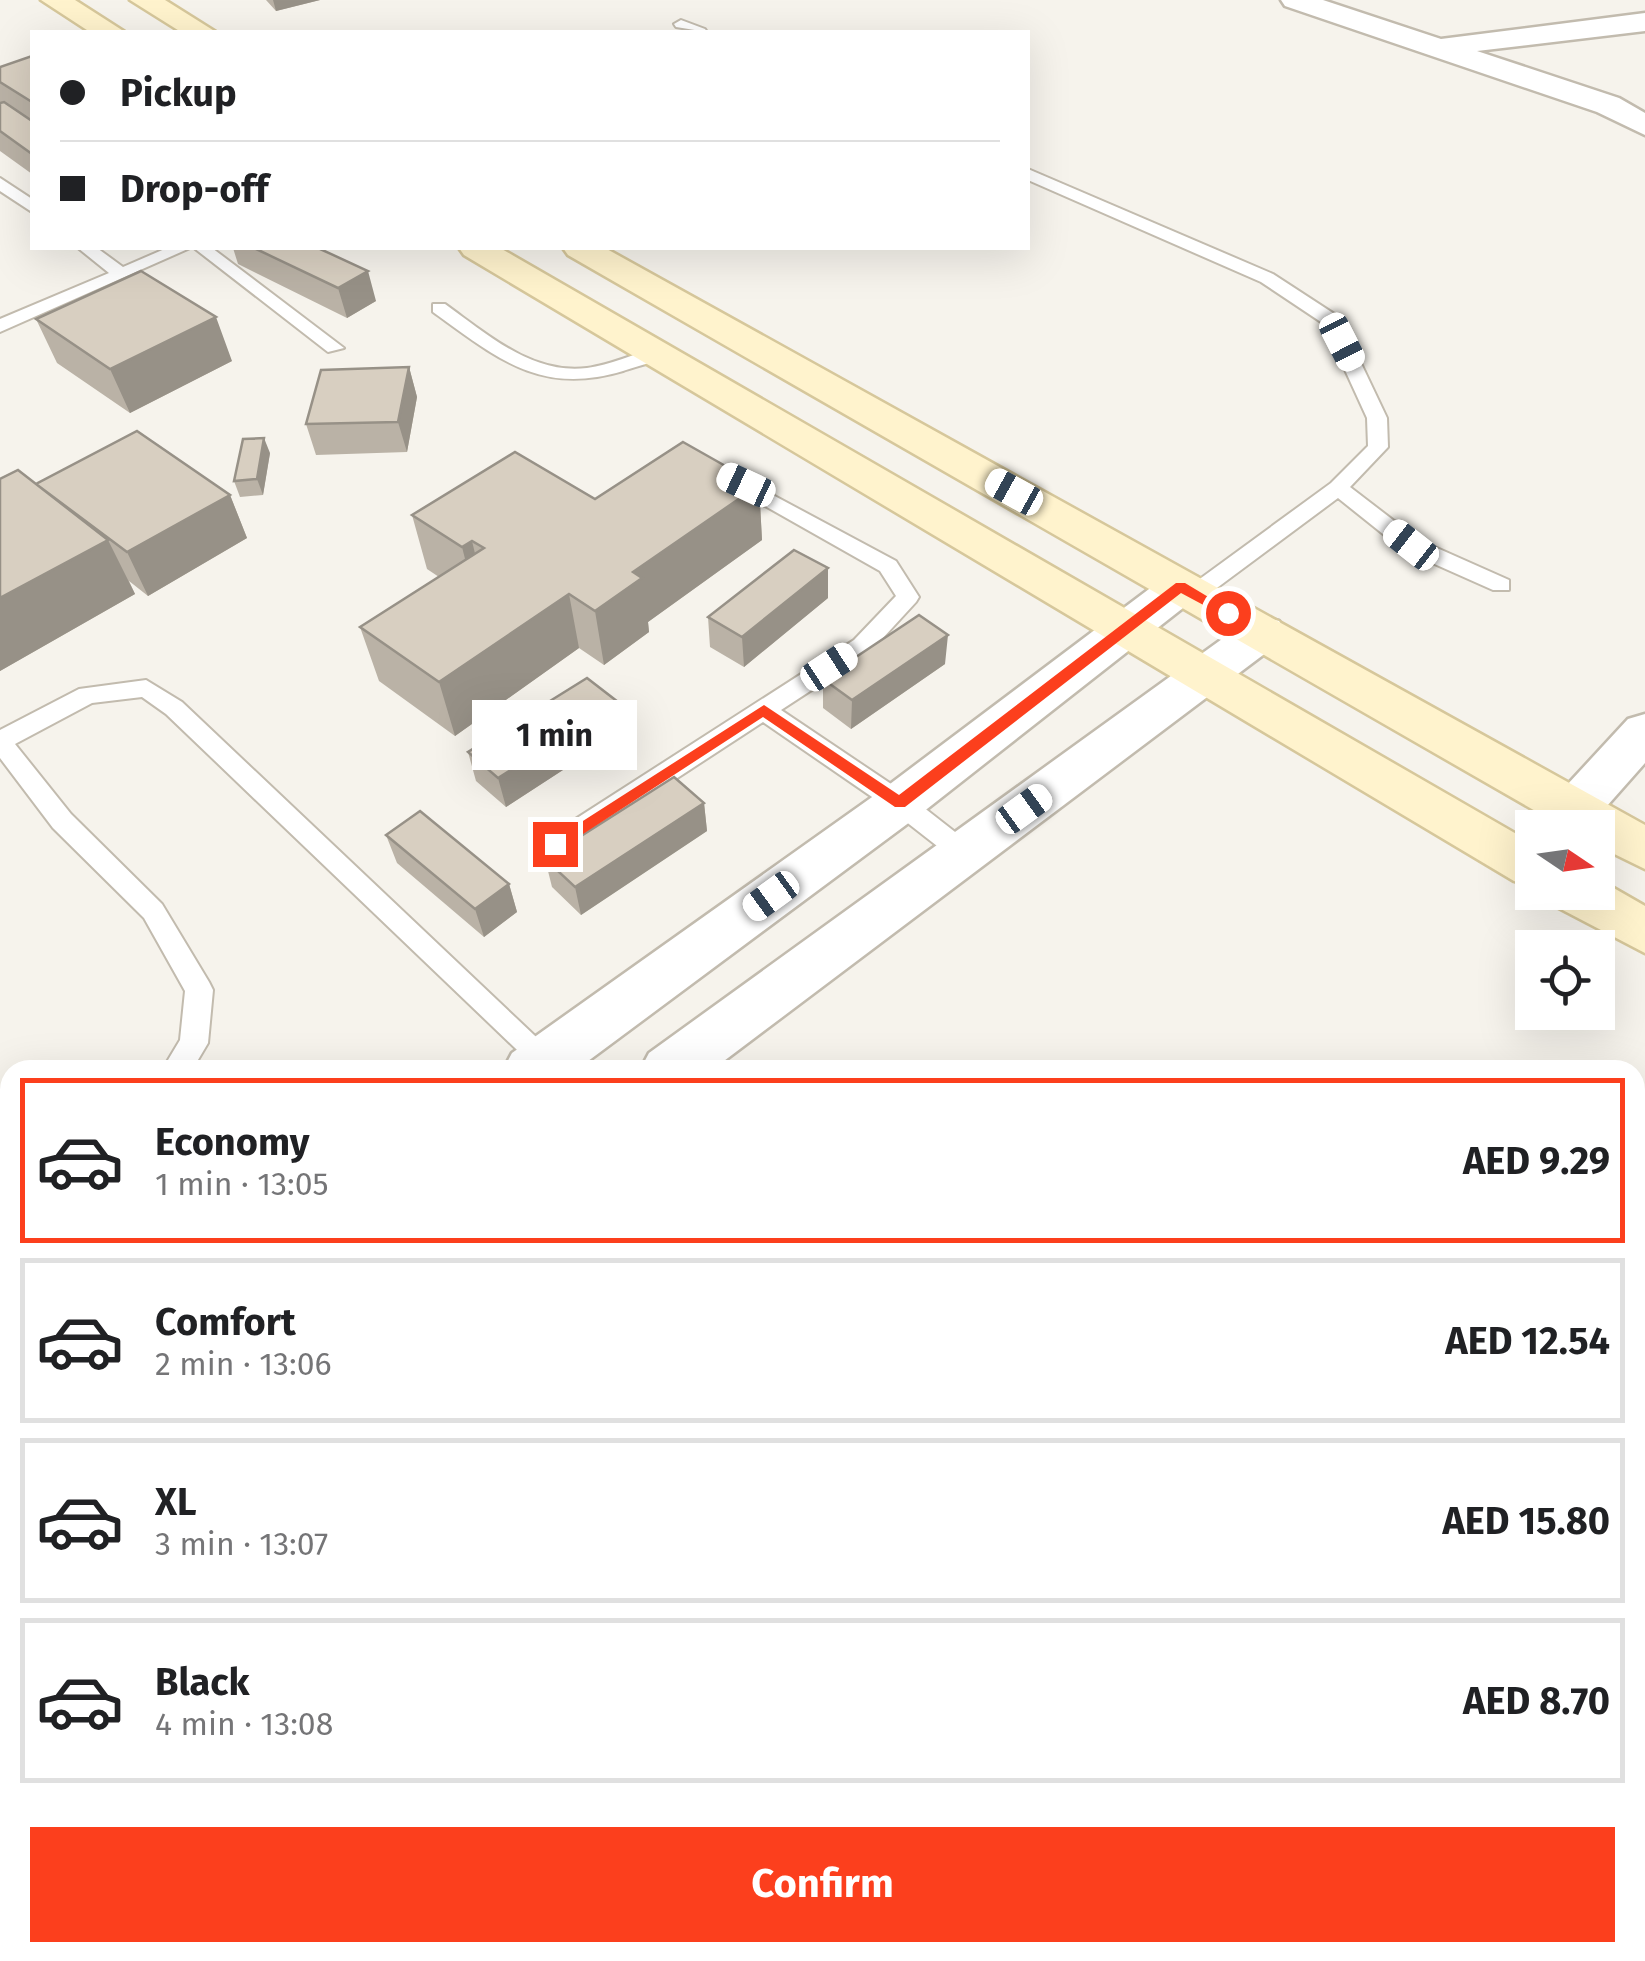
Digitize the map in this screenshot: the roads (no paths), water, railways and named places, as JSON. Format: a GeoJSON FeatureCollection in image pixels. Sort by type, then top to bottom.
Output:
{"type":"FeatureCollection","features":[{"type":"Feature","properties":{"kind":"street"},"geometry":{"type":"LineString","coordinates":[[55,0],[107,30]]}},
{"type":"Feature","properties":{"kind":"street"},"geometry":{"type":"LineString","coordinates":[[144,0],[197,30]]}},
{"type":"Feature","properties":{"kind":"street"},"geometry":{"type":"LineString","coordinates":[[1295,0],[1608,105],[1645,126]]}},
{"type":"Feature","properties":{"kind":"street"},"geometry":{"type":"LineString","coordinates":[[1370,0],[1491,41]]}},
{"type":"Feature","properties":{"kind":"street"},"geometry":{"type":"LineString","coordinates":[[1435,48],[1645,22]]}},
{"type":"Feature","properties":{"kind":"street"},"geometry":{"type":"LineString","coordinates":[[479,250],[1515,857]]}},
{"type":"Feature","properties":{"kind":"street"},"geometry":{"type":"LineString","coordinates":[[584,250],[1573,810],[1645,732]]}},
{"type":"Feature","properties":{"kind":"street"},"geometry":{"type":"LineString","coordinates":[[553,1060],[1124,631],[1187,590]]}},
{"type":"Feature","properties":{"kind":"street"},"geometry":{"type":"LineString","coordinates":[[683,1060],[1263,632]]}},
{"type":"Feature","properties":{"kind":"street"},"geometry":{"type":"LineString","coordinates":[[1615,833],[1645,849]]}},
{"type":"Feature","properties":{"kind":"street"},"geometry":{"type":"LineString","coordinates":[[1607,910],[1645,932]]}},
{"type":"Feature","properties":{"kind":"lane"},"geometry":{"type":"LineString","coordinates":[[681,24],[695,30]]}},
{"type":"Feature","properties":{"kind":"lane"},"geometry":{"type":"LineString","coordinates":[[1030,175],[1267,278],[1332,321],[1377,418],[1378,447],[1338,488],[1187,590]]}},
{"type":"Feature","properties":{"kind":"lane"},"geometry":{"type":"LineString","coordinates":[[0,183],[30,206]]}},
{"type":"Feature","properties":{"kind":"lane"},"geometry":{"type":"LineString","coordinates":[[89,250],[119,272]]}},
{"type":"Feature","properties":{"kind":"lane"},"geometry":{"type":"LineString","coordinates":[[0,326],[176,250]]}},
{"type":"Feature","properties":{"kind":"lane"},"geometry":{"type":"LineString","coordinates":[[205,250],[335,348]]}},
{"type":"Feature","properties":{"kind":"lane"},"geometry":{"type":"LineString","coordinates":[[439,308],[517,361],[543,371],[586,374],[656,354]]}},
{"type":"Feature","properties":{"kind":"lane"},"geometry":{"type":"LineString","coordinates":[[555,844],[862,646],[908,597],[888,566],[703,466]]}},
{"type":"Feature","properties":{"kind":"lane"},"geometry":{"type":"LineString","coordinates":[[1338,488],[1411,545],[1501,585]]}},
{"type":"Feature","properties":{"kind":"lane"},"geometry":{"type":"LineString","coordinates":[[183,1060],[194,1044],[199,990],[153,911],[62,821],[0,741],[87,694],[146,688],[174,708],[539,1060]]}},
{"type":"Feature","properties":{"kind":"lane"},"geometry":{"type":"LineString","coordinates":[[764,710],[900,803],[964,853]]}}]}
